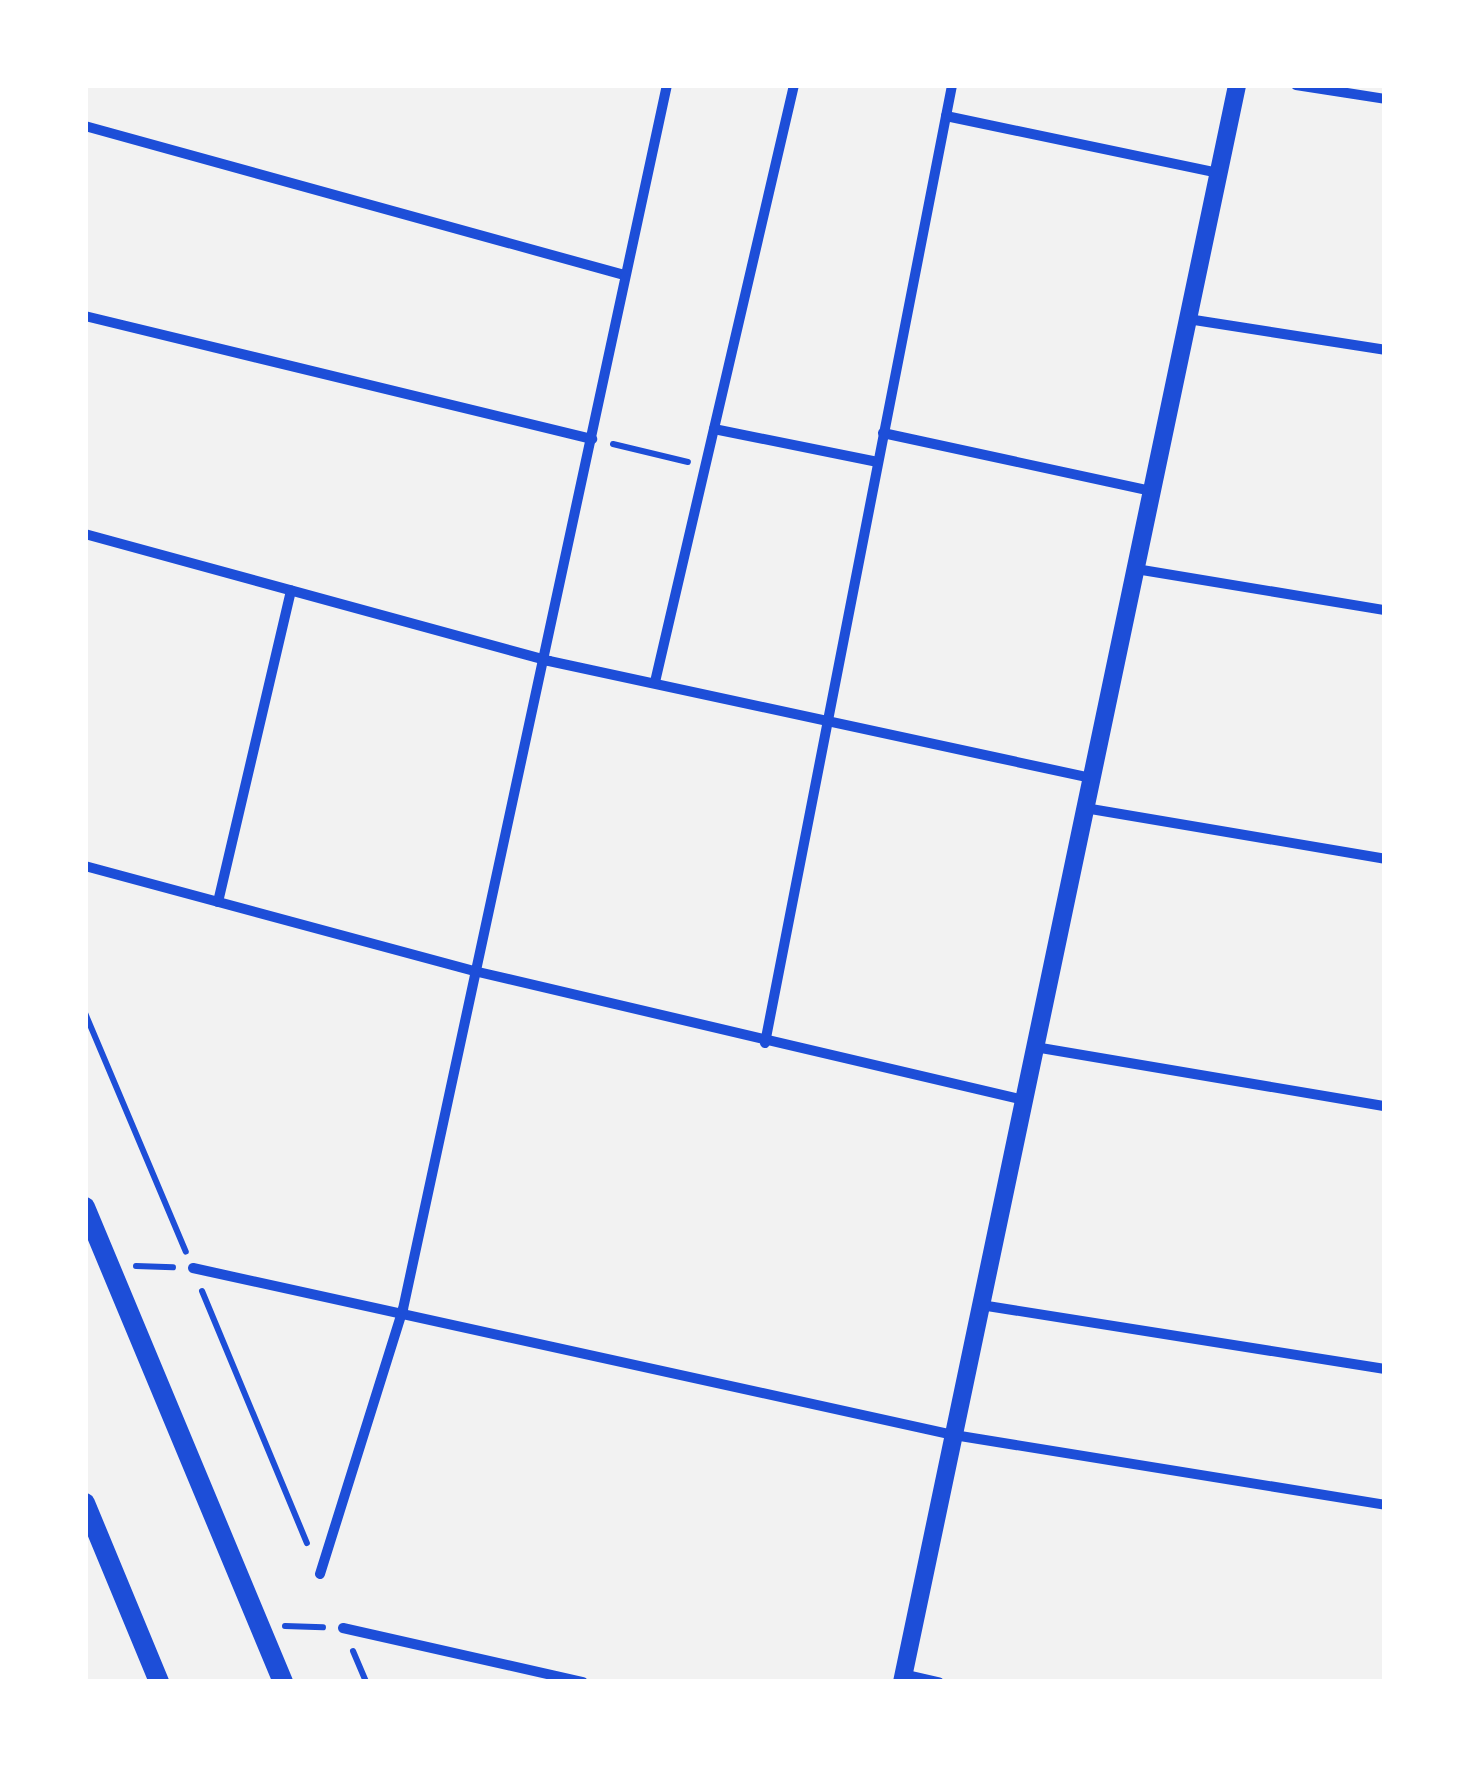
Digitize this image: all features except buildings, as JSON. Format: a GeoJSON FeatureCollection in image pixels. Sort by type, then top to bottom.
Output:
{"type":"FeatureCollection","features":[{"type":"Feature","properties":{"kind":"main road"},"geometry":{"type":"LineString","coordinates":[[85,1207],[283,1682]]}},
{"type":"Feature","properties":{"kind":"main road"},"geometry":{"type":"LineString","coordinates":[[85,1503],[159,1682]]}},
{"type":"Feature","properties":{"kind":"street"},"geometry":{"type":"LineString","coordinates":[[320,1574],[402,1309],[474,971],[549,660],[624,275],[667,85]]}},
{"type":"Feature","properties":{"kind":"street"},"geometry":{"type":"LineString","coordinates":[[655,682],[794,85]]}},
{"type":"Feature","properties":{"kind":"street"},"geometry":{"type":"LineString","coordinates":[[764,1042],[952,85]]}},
{"type":"Feature","properties":{"kind":"street"},"geometry":{"type":"LineString","coordinates":[[939,1682],[902,1678],[1237,85]]}},
{"type":"Feature","properties":{"kind":"street"},"geometry":{"type":"LineString","coordinates":[[1296,85],[1385,99]]}},
{"type":"Feature","properties":{"kind":"street"},"geometry":{"type":"LineString","coordinates":[[946,116],[1219,173]]}},
{"type":"Feature","properties":{"kind":"street"},"geometry":{"type":"LineString","coordinates":[[85,126],[624,275]]}},
{"type":"Feature","properties":{"kind":"street"},"geometry":{"type":"LineString","coordinates":[[85,316],[592,439]]}},
{"type":"Feature","properties":{"kind":"street"},"geometry":{"type":"LineString","coordinates":[[1188,319],[1385,350]]}},
{"type":"Feature","properties":{"kind":"street"},"geometry":{"type":"LineString","coordinates":[[714,429],[878,462]]}},
{"type":"Feature","properties":{"kind":"street"},"geometry":{"type":"LineString","coordinates":[[884,434],[1152,491]]}},
{"type":"Feature","properties":{"kind":"street"},"geometry":{"type":"LineString","coordinates":[[85,534],[549,660],[1092,778]]}},
{"type":"Feature","properties":{"kind":"street"},"geometry":{"type":"LineString","coordinates":[[1136,569],[1385,610]]}},
{"type":"Feature","properties":{"kind":"street"},"geometry":{"type":"LineString","coordinates":[[218,902],[291,590]]}},
{"type":"Feature","properties":{"kind":"street"},"geometry":{"type":"LineString","coordinates":[[1085,808],[1385,859]]}},
{"type":"Feature","properties":{"kind":"street"},"geometry":{"type":"LineString","coordinates":[[85,866],[474,971],[1024,1100]]}},
{"type":"Feature","properties":{"kind":"street"},"geometry":{"type":"LineString","coordinates":[[1035,1047],[1385,1106]]}},
{"type":"Feature","properties":{"kind":"street"},"geometry":{"type":"LineString","coordinates":[[192,1268],[402,1309],[954,1435],[1385,1505]]}},
{"type":"Feature","properties":{"kind":"street"},"geometry":{"type":"LineString","coordinates":[[981,1305],[1385,1369]]}},
{"type":"Feature","properties":{"kind":"street"},"geometry":{"type":"LineString","coordinates":[[342,1628],[583,1682]]}},
{"type":"Feature","properties":{"kind":"path"},"geometry":{"type":"LineString","coordinates":[[592,439],[705,466]]}},
{"type":"Feature","properties":{"kind":"path"},"geometry":{"type":"LineString","coordinates":[[85,1014],[320,1574]]}},
{"type":"Feature","properties":{"kind":"path"},"geometry":{"type":"LineString","coordinates":[[110,1266],[192,1268]]}},
{"type":"Feature","properties":{"kind":"path"},"geometry":{"type":"LineString","coordinates":[[259,1624],[342,1628],[366,1682]]}}]}
